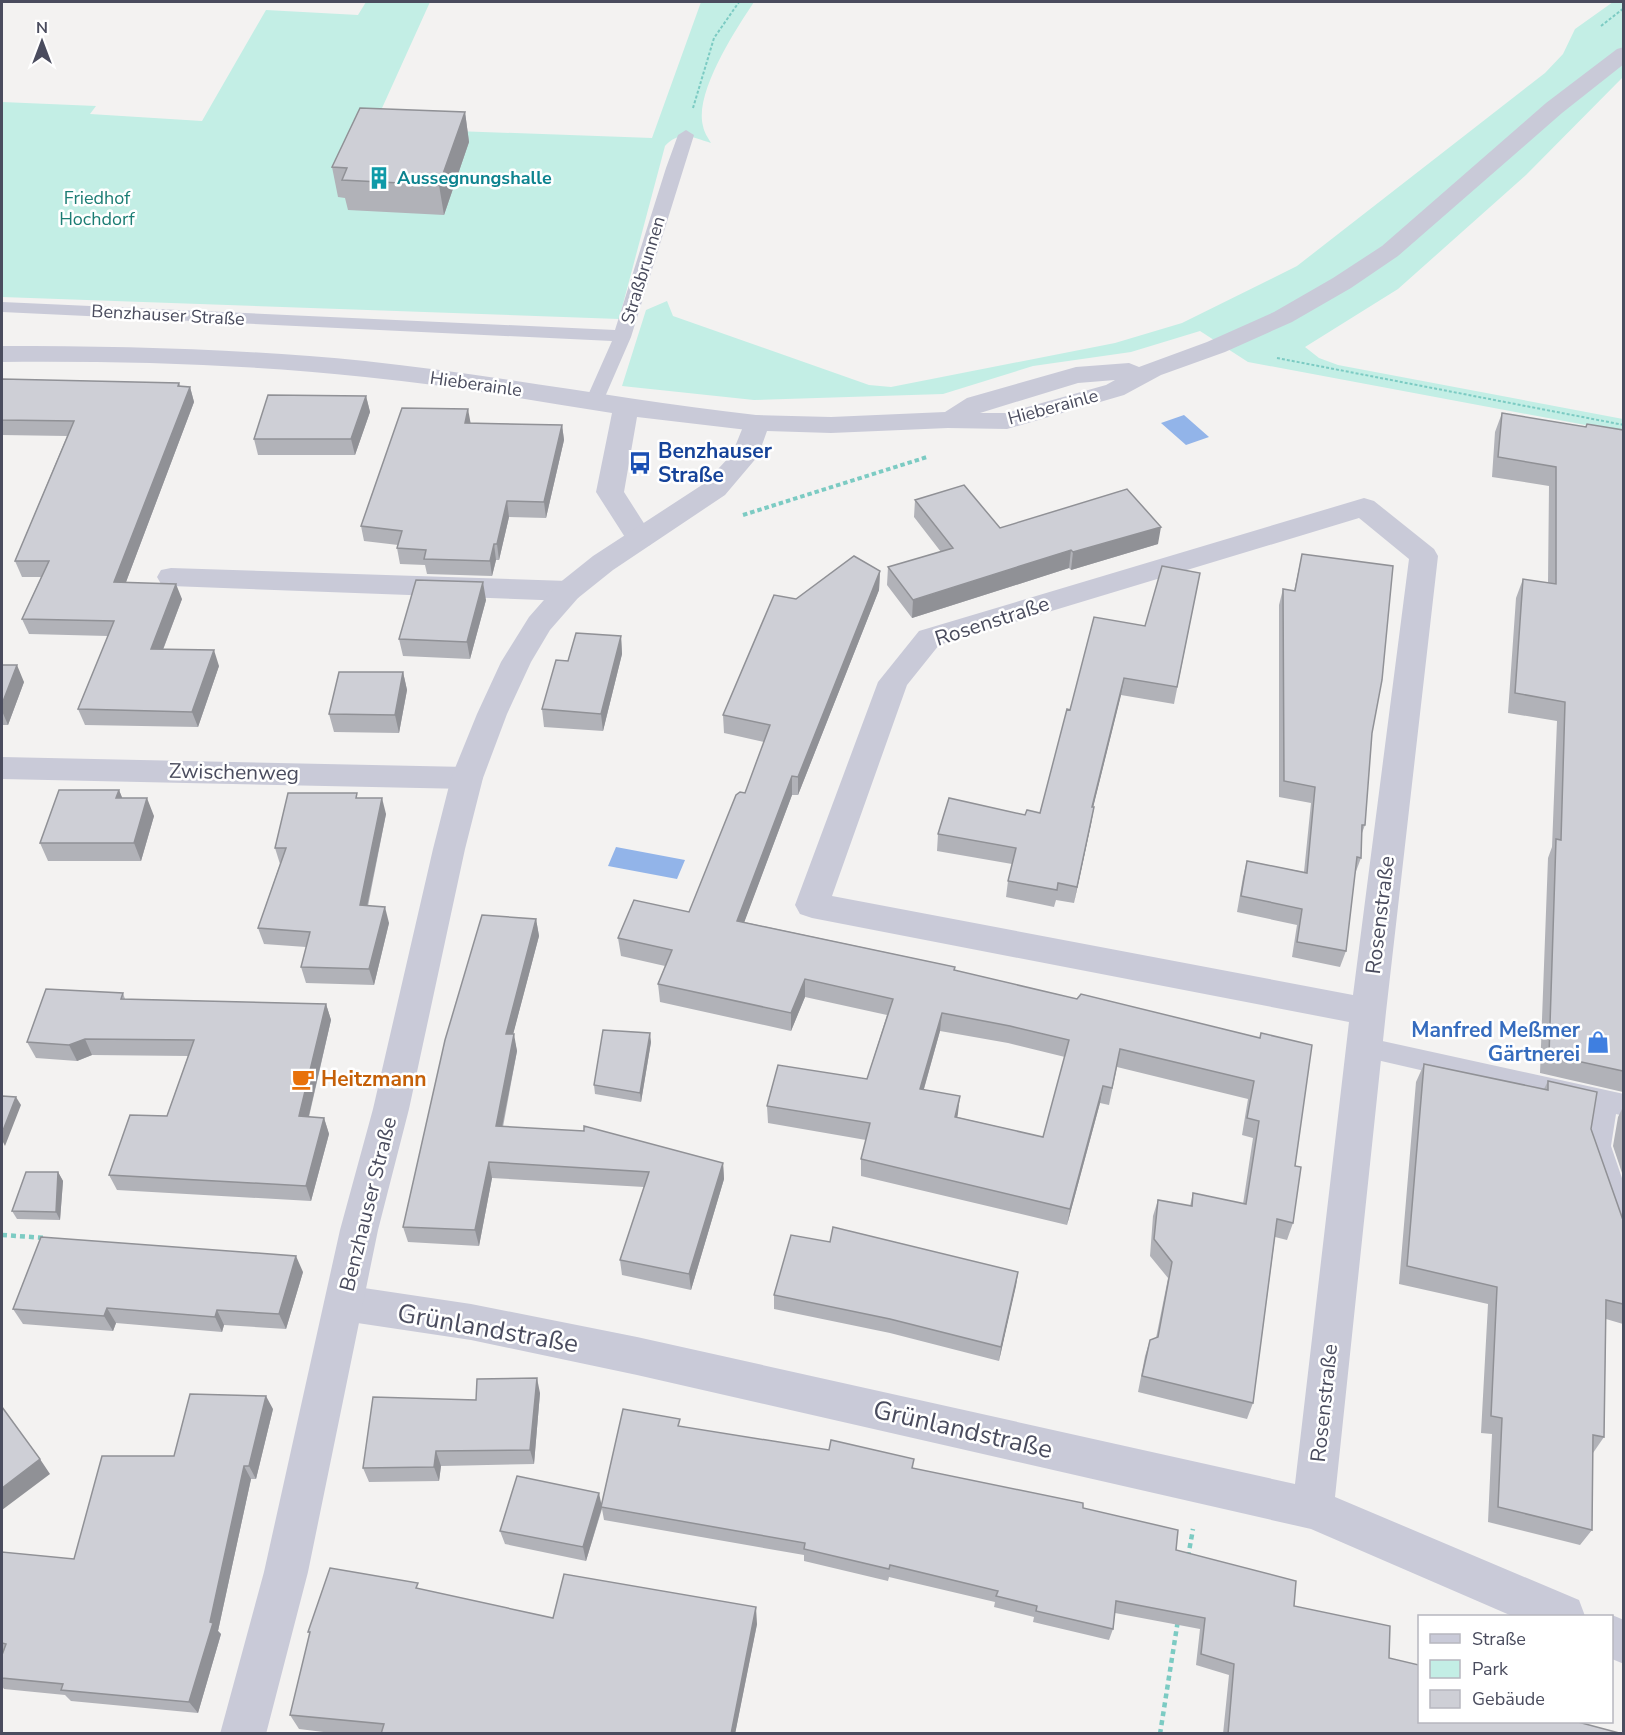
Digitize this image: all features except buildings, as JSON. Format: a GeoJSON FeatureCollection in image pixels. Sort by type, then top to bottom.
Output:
{"type":"FeatureCollection","features":[{"type":"Feature","properties":{"kind":"street","name":"Hieberainle"},"geometry":{"type":"LineString","coordinates":[[2,354],[222,359],[364,369],[507,387],[626,408],[756,423],[831,425],[948,420],[1007,422],[1115,390],[1152,370],[1216,347],[1283,317],[1342,283],[1390,251],[1554,108],[1623,52]]}},
{"type":"Feature","properties":{"kind":"street"},"geometry":{"type":"LineString","coordinates":[[626,408],[610,492],[640,538]]}},
{"type":"Feature","properties":{"kind":"street","name":"Benzhauser Straße"},"geometry":{"type":"LineString","coordinates":[[243,1734],[286,1572],[344,1303],[467,778],[492,714],[516,662],[539,624],[568,591],[640,538],[715,489],[745,456],[756,423]]}},
{"type":"Feature","properties":{"kind":"street","name":"Rosenstraße"},"geometry":{"type":"LineString","coordinates":[[1313,1509],[1368,1012],[1424,556],[1364,507],[929,638],[893,682],[812,905],[1368,1012]]}},
{"type":"Feature","properties":{"kind":"street"},"geometry":{"type":"LineString","coordinates":[[171,577],[568,591]]}},
{"type":"Feature","properties":{"kind":"street","name":"Zwischenweg"},"geometry":{"type":"LineString","coordinates":[[2,768],[467,778]]}},
{"type":"Feature","properties":{"kind":"street","name":"Grünlandstraße"},"geometry":{"type":"LineString","coordinates":[[344,1303],[471,1322],[637,1356],[1313,1509],[1558,1615]]}},
{"type":"Feature","properties":{"kind":"lane","name":"Straßbrunnen"},"geometry":{"type":"LineString","coordinates":[[594,402],[622,336],[686,135]]}},
{"type":"Feature","properties":{"kind":"lane","name":"Benzhauser Straße"},"geometry":{"type":"LineString","coordinates":[[2,307],[622,336]]}},
{"type":"Feature","properties":{"kind":"lane"},"geometry":{"type":"LineString","coordinates":[[1364,1048],[1614,1103],[1597,1146],[1623,1227]]}},
{"type":"Feature","properties":{"kind":"path"},"geometry":{"type":"LineString","coordinates":[[686,135],[714,38],[739,2]]}},
{"type":"Feature","properties":{"kind":"path"},"geometry":{"type":"LineString","coordinates":[[1216,347],[1623,425]]}},
{"type":"Feature","properties":{"kind":"path"},"geometry":{"type":"LineString","coordinates":[[733,518],[935,454]]}},
{"type":"Feature","properties":{"kind":"path"},"geometry":{"type":"LineString","coordinates":[[2,1235],[53,1239]]}},
{"type":"Feature","properties":{"kind":"path"},"geometry":{"type":"LineString","coordinates":[[1187,1563],[1200,1483]]}},
{"type":"Feature","properties":{"kind":"path"},"geometry":{"type":"LineString","coordinates":[[1160,1734],[1180,1608]]}},
{"type":"Feature","properties":{"kind":"green space","name":"Friedhof Hochdorf"},"geometry":{"type":"Polygon","coordinates":[[[366,2],[430,2],[373,128],[652,138],[701,2],[754,2],[737,28],[710,79],[702,112],[705,133],[711,143],[681,136],[665,146],[619,319],[2,297],[2,102],[96,106],[90,114],[202,121],[266,10],[358,15],[366,2]]]}},
{"type":"Feature","properties":{"kind":"green space"},"geometry":{"type":"Polygon","coordinates":[[[1613,2],[1623,2],[1623,77],[1526,175],[1398,289],[1305,347],[1319,358],[1338,365],[1623,419],[1623,432],[1248,362],[1200,331],[1131,352],[1033,366],[943,394],[754,400],[622,386],[646,310],[667,301],[673,316],[869,385],[891,387],[1115,343],[1182,323],[1297,266],[1545,73],[1563,54],[1575,29],[1613,2]]]}},
{"type":"Feature","properties":{"kind":"water"},"geometry":{"type":"Polygon","coordinates":[[[1184,415],[1209,437],[1186,445],[1161,423],[1184,415]]]}},
{"type":"Feature","properties":{"kind":"water"},"geometry":{"type":"Polygon","coordinates":[[[616,847],[685,860],[677,879],[608,866],[616,847]]]}},
{"type":"Feature","properties":{"kind":"place","name":"Aussegnungshalle"},"geometry":{"type":"Point","coordinates":[379,178]}},
{"type":"Feature","properties":{"kind":"place","name":"Benzhauser Straße"},"geometry":{"type":"Point","coordinates":[640,463]}},
{"type":"Feature","properties":{"kind":"place","name":"Manfred Meßmer Gärtnerei"},"geometry":{"type":"Point","coordinates":[1598,1042]}},
{"type":"Feature","properties":{"kind":"place","name":"Heitzmann"},"geometry":{"type":"Point","coordinates":[303,1079]}}]}
